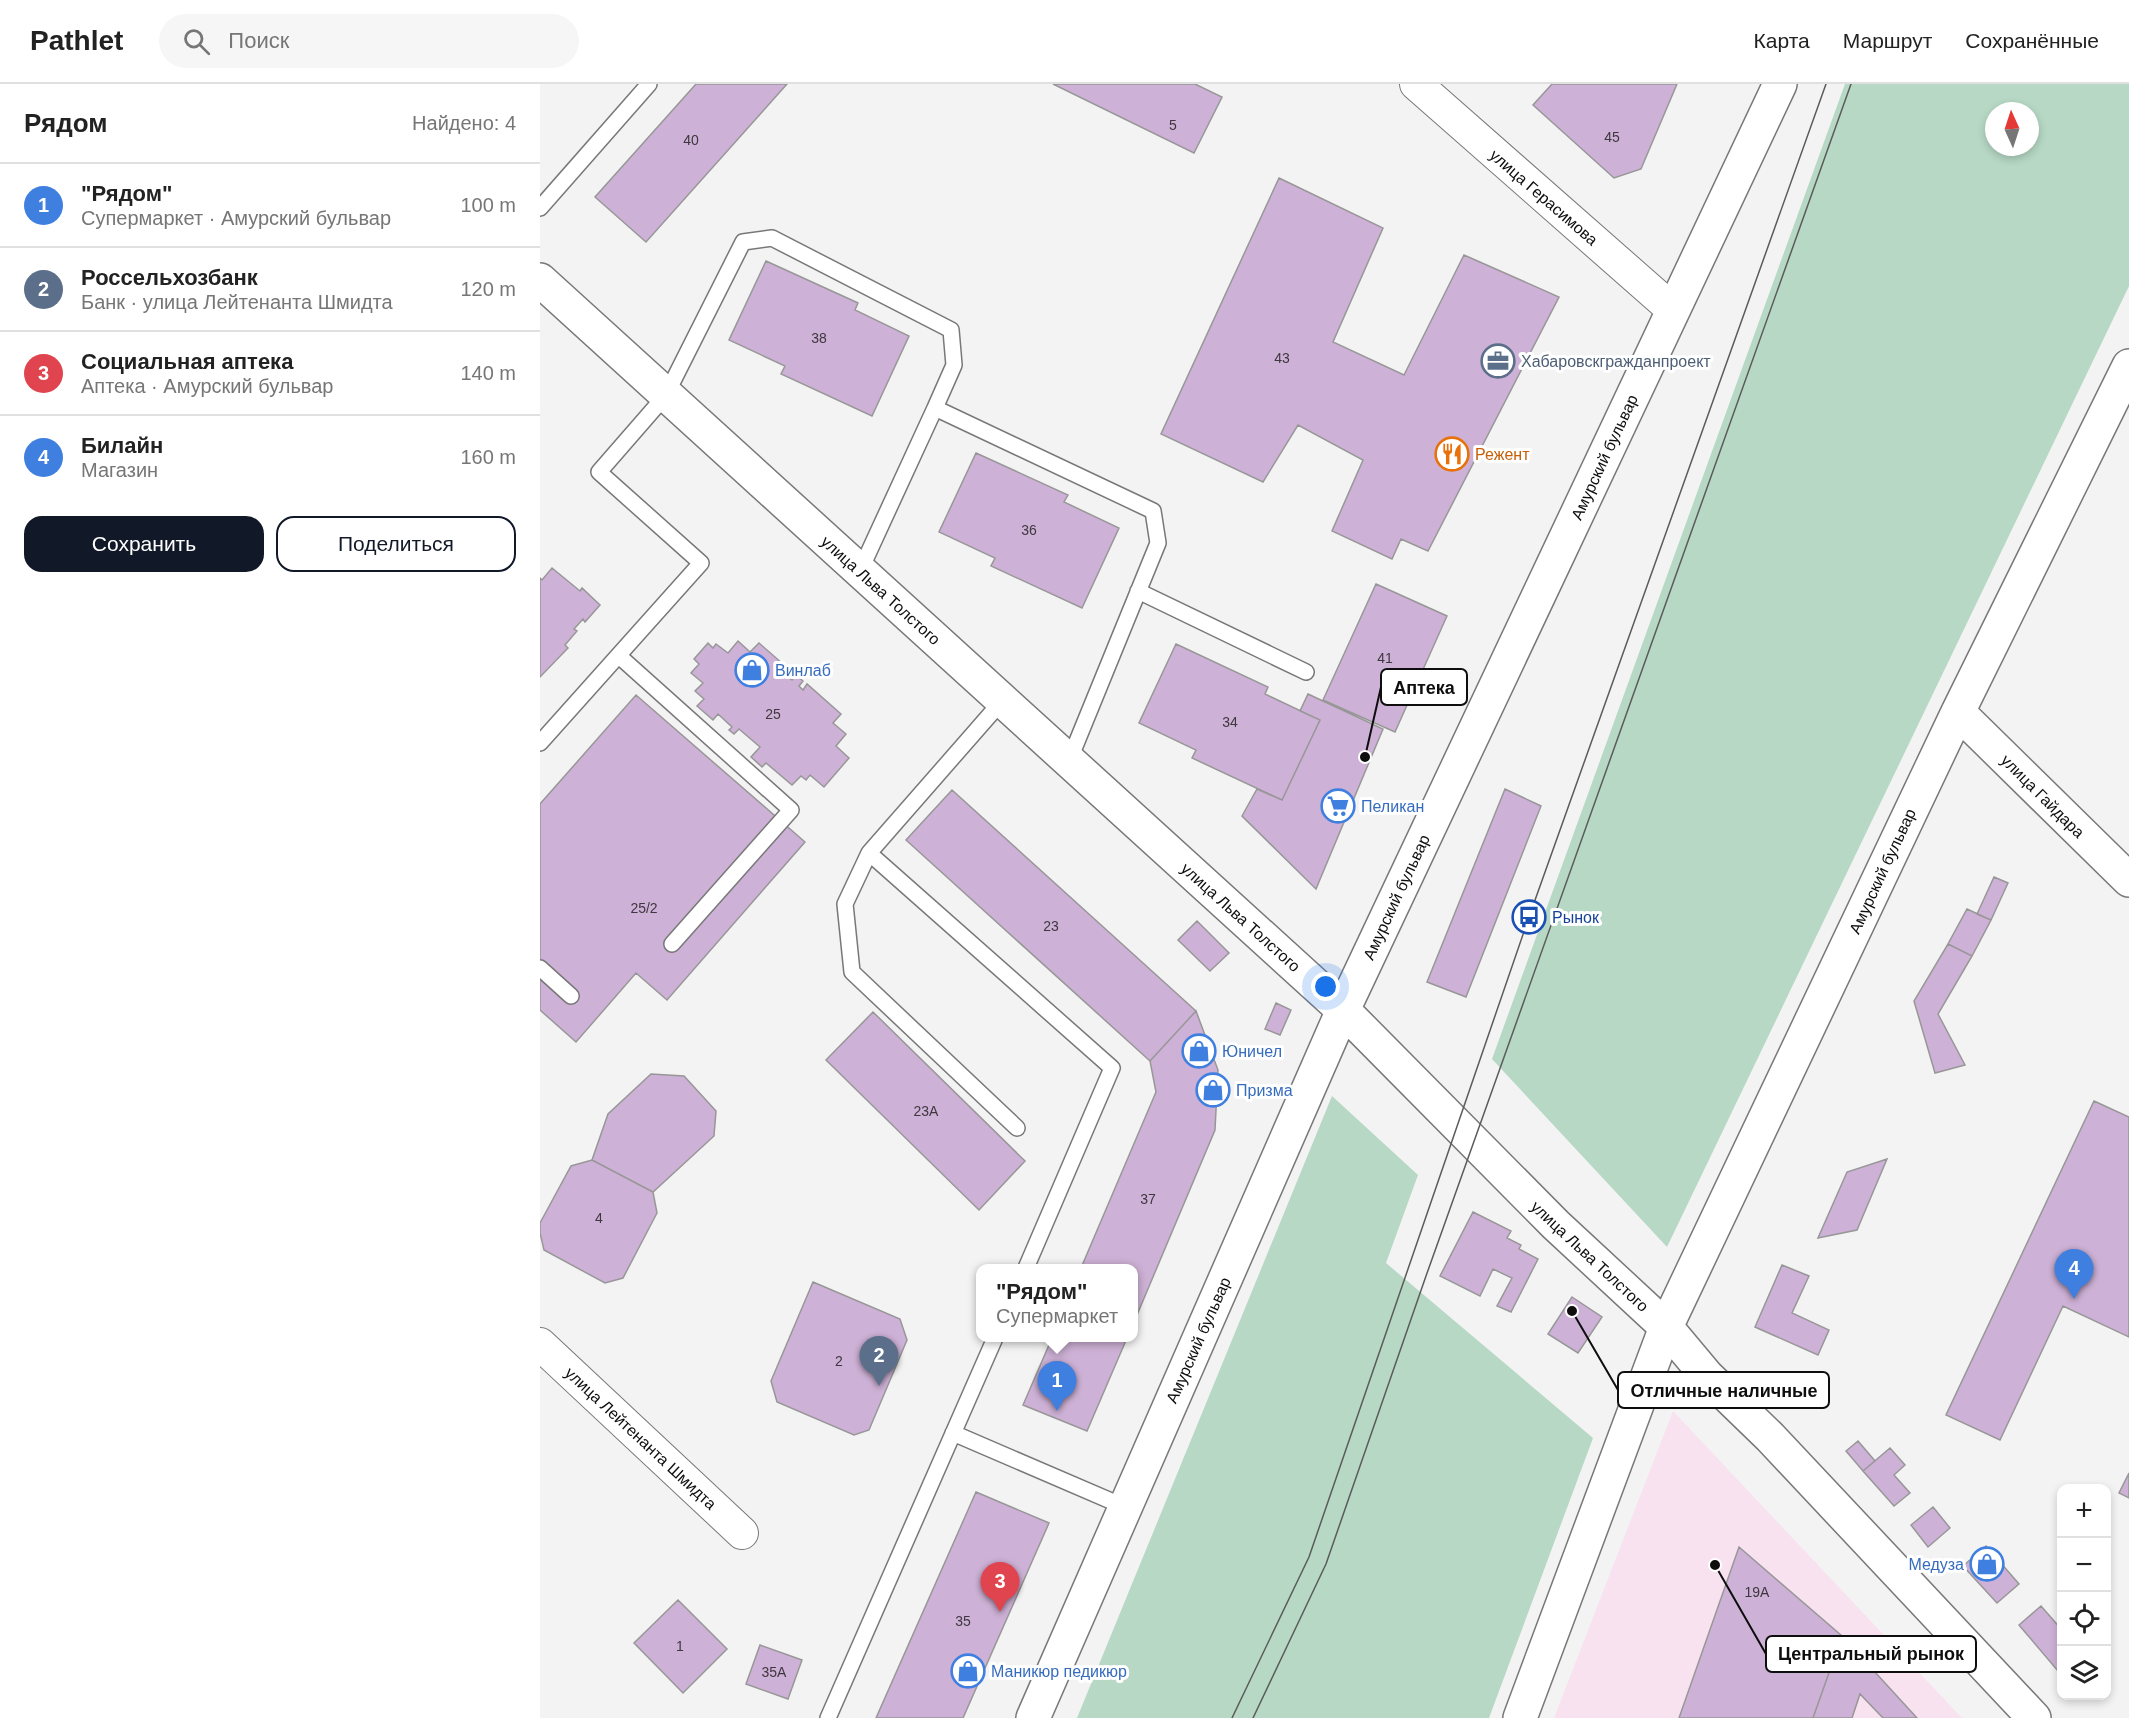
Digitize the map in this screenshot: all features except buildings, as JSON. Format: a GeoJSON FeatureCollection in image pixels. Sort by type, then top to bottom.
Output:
{"type":"FeatureCollection","features":[{"type":"Feature","properties":{"kind":"street","name":"улица Герасимова"},"geometry":{"type":"LineString","coordinates":[[1416,84],[1673,310]]}},
{"type":"Feature","properties":{"kind":"street","name":"Амурский бульвар"},"geometry":{"type":"LineString","coordinates":[[1033,1718],[1343,1010],[1780,84]]}},
{"type":"Feature","properties":{"kind":"street","name":"улица Льва Толстого"},"geometry":{"type":"LineString","coordinates":[[540,280],[1343,1010],[1556,1225],[1666,1327],[1707,1376],[1770,1437],[2034,1718]]}},
{"type":"Feature","properties":{"kind":"street","name":"Амурский бульвар"},"geometry":{"type":"LineString","coordinates":[[1520,1718],[1666,1327],[1958,712],[2129,366]]}},
{"type":"Feature","properties":{"kind":"street","name":"улица Гайдара"},"geometry":{"type":"LineString","coordinates":[[1958,712],[2129,880]]}},
{"type":"Feature","properties":{"kind":"street","name":"улица Лейтенанта Шмидта"},"geometry":{"type":"LineString","coordinates":[[540,1344],[742,1533]]}},
{"type":"Feature","properties":{"kind":"lane"},"geometry":{"type":"LineString","coordinates":[[540,208],[649,84]]}},
{"type":"Feature","properties":{"kind":"lane"},"geometry":{"type":"LineString","coordinates":[[540,743],[701,563],[598,472],[666,394],[742,242],[772,238],[951,330],[954,365],[860,571]]}},
{"type":"Feature","properties":{"kind":"lane"},"geometry":{"type":"LineString","coordinates":[[935,408],[1153,511],[1158,543],[1069,761]]}},
{"type":"Feature","properties":{"kind":"lane"},"geometry":{"type":"LineString","coordinates":[[1138,591],[1306,672]]}},
{"type":"Feature","properties":{"kind":"lane"},"geometry":{"type":"LineString","coordinates":[[619,656],[791,810],[672,944]]}},
{"type":"Feature","properties":{"kind":"lane"},"geometry":{"type":"LineString","coordinates":[[1002,701],[869,853],[845,904],[852,972],[1017,1128]]}},
{"type":"Feature","properties":{"kind":"lane"},"geometry":{"type":"LineString","coordinates":[[869,853],[1112,1068],[1028,1264]]}},
{"type":"Feature","properties":{"kind":"lane"},"geometry":{"type":"LineString","coordinates":[[540,968],[571,996]]}},
{"type":"Feature","properties":{"kind":"lane"},"geometry":{"type":"LineString","coordinates":[[828,1718],[993,1342]]}},
{"type":"Feature","properties":{"kind":"lane"},"geometry":{"type":"LineString","coordinates":[[953,1433],[1125,1507]]}},
{"type":"Feature","properties":{"kind":"shaded area"},"geometry":{"type":"Polygon","coordinates":[[[1673,1411],[1962,1718],[1554,1718],[1673,1411]]]}},
{"type":"Feature","properties":{"kind":"green space"},"geometry":{"type":"Polygon","coordinates":[[[1845,84],[2129,84],[2129,286],[1667,1247],[1492,1059],[1845,84]]]}},
{"type":"Feature","properties":{"kind":"green space"},"geometry":{"type":"Polygon","coordinates":[[[1332,1096],[1418,1175],[1386,1263],[1593,1438],[1489,1718],[1077,1718],[1332,1096]]]}},
{"type":"Feature","properties":{"kind":"tram line"},"geometry":{"type":"LineString","coordinates":[[1232,1718],[1309,1557],[1529,917],[1826,84]]}},
{"type":"Feature","properties":{"kind":"tram line"},"geometry":{"type":"LineString","coordinates":[[1253,1718],[1326,1564],[1426,1276],[1851,84]]}},
{"type":"Feature","properties":{"kind":"place","name":"Хабаровскгражданпроект"},"geometry":{"type":"Point","coordinates":[1498,361]}},
{"type":"Feature","properties":{"kind":"place","name":"Режент"},"geometry":{"type":"Point","coordinates":[1452,454]}},
{"type":"Feature","properties":{"kind":"place","name":"Винлаб"},"geometry":{"type":"Point","coordinates":[752,670]}},
{"type":"Feature","properties":{"kind":"place","name":"Аптека"},"geometry":{"type":"Point","coordinates":[1365,757]}},
{"type":"Feature","properties":{"kind":"place","name":"Пеликан"},"geometry":{"type":"Point","coordinates":[1338,806]}},
{"type":"Feature","properties":{"kind":"place","name":"Рынок"},"geometry":{"type":"Point","coordinates":[1529,917]}},
{"type":"Feature","properties":{"kind":"place","name":"Юничел"},"geometry":{"type":"Point","coordinates":[1199,1051]}},
{"type":"Feature","properties":{"kind":"place","name":"Призма"},"geometry":{"type":"Point","coordinates":[1213,1090]}},
{"type":"Feature","properties":{"kind":"place","name":"Билайн"},"geometry":{"type":"Point","coordinates":[2074,1299]}},
{"type":"Feature","properties":{"kind":"place","name":"Отличные наличные"},"geometry":{"type":"Point","coordinates":[1572,1311]}},
{"type":"Feature","properties":{"kind":"place","name":"Россельхозбанк"},"geometry":{"type":"Point","coordinates":[879,1386]}},
{"type":"Feature","properties":{"kind":"place","name":"\"Рядом\""},"geometry":{"type":"Point","coordinates":[1057,1411]}},
{"type":"Feature","properties":{"kind":"place","name":"Медуза"},"geometry":{"type":"Point","coordinates":[1987,1564]}},
{"type":"Feature","properties":{"kind":"place","name":"Центральный рынок"},"geometry":{"type":"Point","coordinates":[1715,1565]}},
{"type":"Feature","properties":{"kind":"place","name":"Социальная аптека"},"geometry":{"type":"Point","coordinates":[1000,1612]}},
{"type":"Feature","properties":{"kind":"place","name":"Маникюр педикюр"},"geometry":{"type":"Point","coordinates":[968,1671]}}]}
